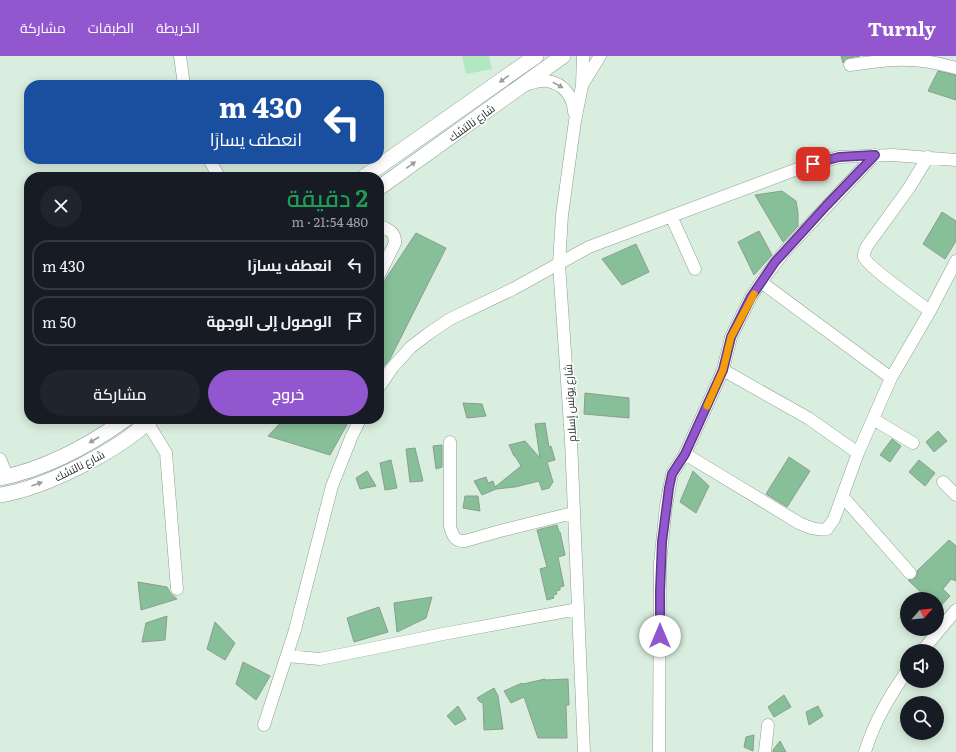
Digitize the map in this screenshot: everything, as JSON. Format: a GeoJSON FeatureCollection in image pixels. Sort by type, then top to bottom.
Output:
{"type":"FeatureCollection","features":[{"type":"Feature","properties":{"kind":"main road","name":"شارع نالتشك"},"geometry":{"type":"LineString","coordinates":[[384,163],[536,56]]}},
{"type":"Feature","properties":{"kind":"main road","name":"شارع نالتشك"},"geometry":{"type":"LineString","coordinates":[[384,184],[563,56]]}},
{"type":"Feature","properties":{"kind":"main road","name":"شارع نالتشك"},"geometry":{"type":"LineString","coordinates":[[371,172],[382,164]]}},
{"type":"Feature","properties":{"kind":"main road","name":"شارع نالتشك"},"geometry":{"type":"LineString","coordinates":[[3,477],[35,469],[60,458],[119,424]]}},
{"type":"Feature","properties":{"kind":"main road","name":"شارع نالتشك"},"geometry":{"type":"LineString","coordinates":[[0,495],[34,486],[58,477],[105,452],[145,424]]}},
{"type":"Feature","properties":{"kind":"street"},"geometry":{"type":"LineString","coordinates":[[180,56],[183,80]]}},
{"type":"Feature","properties":{"kind":"street","name":"شارع يونس إسلام"},"geometry":{"type":"LineString","coordinates":[[583,56],[582,86],[574,121],[562,215],[559,264],[569,389],[584,752]]}},
{"type":"Feature","properties":{"kind":"street"},"geometry":{"type":"LineString","coordinates":[[582,86],[600,56]]}},
{"type":"Feature","properties":{"kind":"street"},"geometry":{"type":"LineString","coordinates":[[850,65],[909,58],[930,61],[956,68]]}},
{"type":"Feature","properties":{"kind":"street"},"geometry":{"type":"LineString","coordinates":[[521,86],[546,81],[563,87],[571,98],[574,106],[574,121]]}},
{"type":"Feature","properties":{"kind":"street"},"geometry":{"type":"LineString","coordinates":[[384,380],[392,368],[407,352],[428,334],[450,319],[514,289],[589,247],[800,168],[839,157],[875,155],[928,157],[956,160]]}},
{"type":"Feature","properties":{"kind":"street"},"geometry":{"type":"LineString","coordinates":[[659,752],[660,591],[662,542],[666,506],[672,474],[685,454],[723,370],[731,337],[751,297],[775,262],[793,241],[875,155]]}},
{"type":"Feature","properties":{"kind":"street"},"geometry":{"type":"LineString","coordinates":[[928,157],[909,188],[868,246],[864,258],[894,284],[930,310]]}},
{"type":"Feature","properties":{"kind":"street"},"geometry":{"type":"LineString","coordinates":[[672,216],[695,269]]}},
{"type":"Feature","properties":{"kind":"street"},"geometry":{"type":"LineString","coordinates":[[384,228],[394,233],[396,237],[384,265]]}},
{"type":"Feature","properties":{"kind":"street"},"geometry":{"type":"LineString","coordinates":[[685,454],[782,513],[807,526],[820,530],[827,529],[834,519],[858,453],[891,378],[956,261]]}},
{"type":"Feature","properties":{"kind":"street"},"geometry":{"type":"LineString","coordinates":[[761,282],[891,378]]}},
{"type":"Feature","properties":{"kind":"street"},"geometry":{"type":"LineString","coordinates":[[723,370],[808,418],[858,453]]}},
{"type":"Feature","properties":{"kind":"street"},"geometry":{"type":"LineString","coordinates":[[873,419],[913,443]]}},
{"type":"Feature","properties":{"kind":"street"},"geometry":{"type":"LineString","coordinates":[[151,424],[166,453],[177,589]]}},
{"type":"Feature","properties":{"kind":"street"},"geometry":{"type":"LineString","coordinates":[[264,725],[295,630],[332,486],[358,424]]}},
{"type":"Feature","properties":{"kind":"street"},"geometry":{"type":"LineString","coordinates":[[450,442],[450,526],[456,540],[461,542],[574,513]]}},
{"type":"Feature","properties":{"kind":"street"},"geometry":{"type":"LineString","coordinates":[[0,460],[3,477]]}},
{"type":"Feature","properties":{"kind":"street"},"geometry":{"type":"LineString","coordinates":[[943,482],[956,495]]}},
{"type":"Feature","properties":{"kind":"street"},"geometry":{"type":"LineString","coordinates":[[843,497],[910,573]]}},
{"type":"Feature","properties":{"kind":"street"},"geometry":{"type":"LineString","coordinates":[[287,656],[320,659],[443,634],[578,610]]}},
{"type":"Feature","properties":{"kind":"street"},"geometry":{"type":"LineString","coordinates":[[928,644],[956,610]]}},
{"type":"Feature","properties":{"kind":"street"},"geometry":{"type":"LineString","coordinates":[[865,752],[872,731],[885,704],[900,682]]}},
{"type":"Feature","properties":{"kind":"street"},"geometry":{"type":"LineString","coordinates":[[765,752],[768,725]]}},
{"type":"Feature","properties":{"kind":"green space"},"geometry":{"type":"Polygon","coordinates":[[[462,56],[489,56],[492,69],[466,74],[462,56]]]}},
{"type":"Feature","properties":{"kind":"building"},"geometry":{"type":"Polygon","coordinates":[[[841,56],[860,56],[845,59],[843,63],[841,56]]]}},
{"type":"Feature","properties":{"kind":"building"},"geometry":{"type":"Polygon","coordinates":[[[938,71],[956,75],[956,100],[928,91],[938,71]]]}},
{"type":"Feature","properties":{"kind":"building"},"geometry":{"type":"Polygon","coordinates":[[[782,191],[796,201],[798,213],[798,226],[783,242],[755,195],[782,191]]]}},
{"type":"Feature","properties":{"kind":"building"},"geometry":{"type":"Polygon","coordinates":[[[942,212],[956,221],[956,241],[945,259],[923,244],[942,212]]]}},
{"type":"Feature","properties":{"kind":"building"},"geometry":{"type":"Polygon","coordinates":[[[759,231],[772,255],[754,275],[738,242],[759,231]]]}},
{"type":"Feature","properties":{"kind":"building"},"geometry":{"type":"Polygon","coordinates":[[[416,233],[446,248],[390,359],[384,366],[384,281],[416,233]]]}},
{"type":"Feature","properties":{"kind":"building"},"geometry":{"type":"Polygon","coordinates":[[[636,244],[649,272],[622,285],[602,259],[636,244]]]}},
{"type":"Feature","properties":{"kind":"building"},"geometry":{"type":"Polygon","coordinates":[[[585,393],[629,398],[629,418],[584,414],[585,393]]]}},
{"type":"Feature","properties":{"kind":"building"},"geometry":{"type":"Polygon","coordinates":[[[463,403],[482,404],[486,416],[467,418],[463,403]]]}},
{"type":"Feature","properties":{"kind":"building"},"geometry":{"type":"Polygon","coordinates":[[[545,423],[549,447],[551,446],[555,460],[547,462],[553,482],[549,488],[542,490],[539,481],[515,487],[496,489],[482,495],[474,481],[486,477],[488,483],[493,481],[495,487],[521,466],[509,445],[525,441],[540,458],[535,424],[545,423]]]}},
{"type":"Feature","properties":{"kind":"building"},"geometry":{"type":"Polygon","coordinates":[[[279,424],[347,424],[330,455],[268,436],[279,424]]]}},
{"type":"Feature","properties":{"kind":"building"},"geometry":{"type":"Polygon","coordinates":[[[938,431],[947,441],[934,452],[926,442],[938,431]]]}},
{"type":"Feature","properties":{"kind":"building"},"geometry":{"type":"Polygon","coordinates":[[[892,439],[901,446],[890,462],[880,455],[892,439]]]}},
{"type":"Feature","properties":{"kind":"building"},"geometry":{"type":"Polygon","coordinates":[[[442,445],[442,467],[436,469],[433,446],[442,445]]]}},
{"type":"Feature","properties":{"kind":"building"},"geometry":{"type":"Polygon","coordinates":[[[415,448],[423,481],[410,482],[406,449],[415,448]]]}},
{"type":"Feature","properties":{"kind":"building"},"geometry":{"type":"Polygon","coordinates":[[[789,457],[810,471],[787,507],[766,494],[789,457]]]}},
{"type":"Feature","properties":{"kind":"building"},"geometry":{"type":"Polygon","coordinates":[[[391,460],[397,488],[385,490],[380,463],[391,460]]]}},
{"type":"Feature","properties":{"kind":"building"},"geometry":{"type":"Polygon","coordinates":[[[919,460],[935,473],[925,486],[909,472],[919,460]]]}},
{"type":"Feature","properties":{"kind":"building"},"geometry":{"type":"Polygon","coordinates":[[[367,471],[376,486],[360,489],[356,478],[367,471]]]}},
{"type":"Feature","properties":{"kind":"building"},"geometry":{"type":"Polygon","coordinates":[[[693,471],[709,486],[696,513],[680,502],[693,471]]]}},
{"type":"Feature","properties":{"kind":"building"},"geometry":{"type":"Polygon","coordinates":[[[465,496],[478,496],[480,511],[463,508],[465,496]]]}},
{"type":"Feature","properties":{"kind":"building"},"geometry":{"type":"Polygon","coordinates":[[[557,525],[565,555],[558,557],[564,586],[560,587],[560,590],[556,591],[557,594],[553,595],[554,598],[547,600],[540,569],[547,567],[537,530],[557,525]]]}},
{"type":"Feature","properties":{"kind":"building"},"geometry":{"type":"Polygon","coordinates":[[[949,540],[956,546],[956,581],[951,579],[943,589],[950,596],[944,602],[944,592],[921,592],[908,580],[915,578],[917,571],[949,540]]]}},
{"type":"Feature","properties":{"kind":"building"},"geometry":{"type":"Polygon","coordinates":[[[138,582],[167,587],[171,594],[177,599],[141,610],[138,582]]]}},
{"type":"Feature","properties":{"kind":"building"},"geometry":{"type":"Polygon","coordinates":[[[432,597],[426,618],[397,632],[394,603],[432,597]]]}},
{"type":"Feature","properties":{"kind":"building"},"geometry":{"type":"Polygon","coordinates":[[[379,607],[388,632],[354,642],[347,618],[379,607]]]}},
{"type":"Feature","properties":{"kind":"building"},"geometry":{"type":"Polygon","coordinates":[[[167,616],[165,640],[142,642],[146,623],[167,616]]]}},
{"type":"Feature","properties":{"kind":"building"},"geometry":{"type":"Polygon","coordinates":[[[215,622],[235,643],[225,660],[207,649],[215,622]]]}},
{"type":"Feature","properties":{"kind":"building"},"geometry":{"type":"Polygon","coordinates":[[[243,662],[270,676],[256,700],[236,684],[243,662]]]}},
{"type":"Feature","properties":{"kind":"building"},"geometry":{"type":"Polygon","coordinates":[[[545,679],[568,679],[569,705],[566,705],[567,738],[538,738],[524,697],[511,703],[504,691],[522,683],[545,679]]]}},
{"type":"Feature","properties":{"kind":"building"},"geometry":{"type":"Polygon","coordinates":[[[494,688],[498,696],[503,729],[484,730],[483,703],[477,698],[494,688]]]}},
{"type":"Feature","properties":{"kind":"building"},"geometry":{"type":"Polygon","coordinates":[[[784,695],[791,707],[774,717],[768,707],[784,695]]]}},
{"type":"Feature","properties":{"kind":"building"},"geometry":{"type":"Polygon","coordinates":[[[458,706],[466,719],[455,725],[447,716],[458,706]]]}},
{"type":"Feature","properties":{"kind":"building"},"geometry":{"type":"Polygon","coordinates":[[[818,706],[823,716],[809,725],[806,712],[818,706]]]}},
{"type":"Feature","properties":{"kind":"building"},"geometry":{"type":"Polygon","coordinates":[[[754,735],[753,751],[744,747],[746,737],[754,735]]]}},
{"type":"Feature","properties":{"kind":"building"},"geometry":{"type":"Polygon","coordinates":[[[780,741],[786,752],[773,752],[773,750],[780,741]]]}},
{"type":"Feature","properties":{"kind":"slow traffic"},"geometry":{"type":"LineString","coordinates":[[707,406],[723,370],[731,337],[754,294]]}},
{"type":"Feature","properties":{"kind":"route"},"geometry":{"type":"LineString","coordinates":[[660,636],[660,563],[666,506],[672,474],[685,454],[723,370],[731,337],[751,297],[775,262],[875,155],[839,157],[813,164]]}}]}
